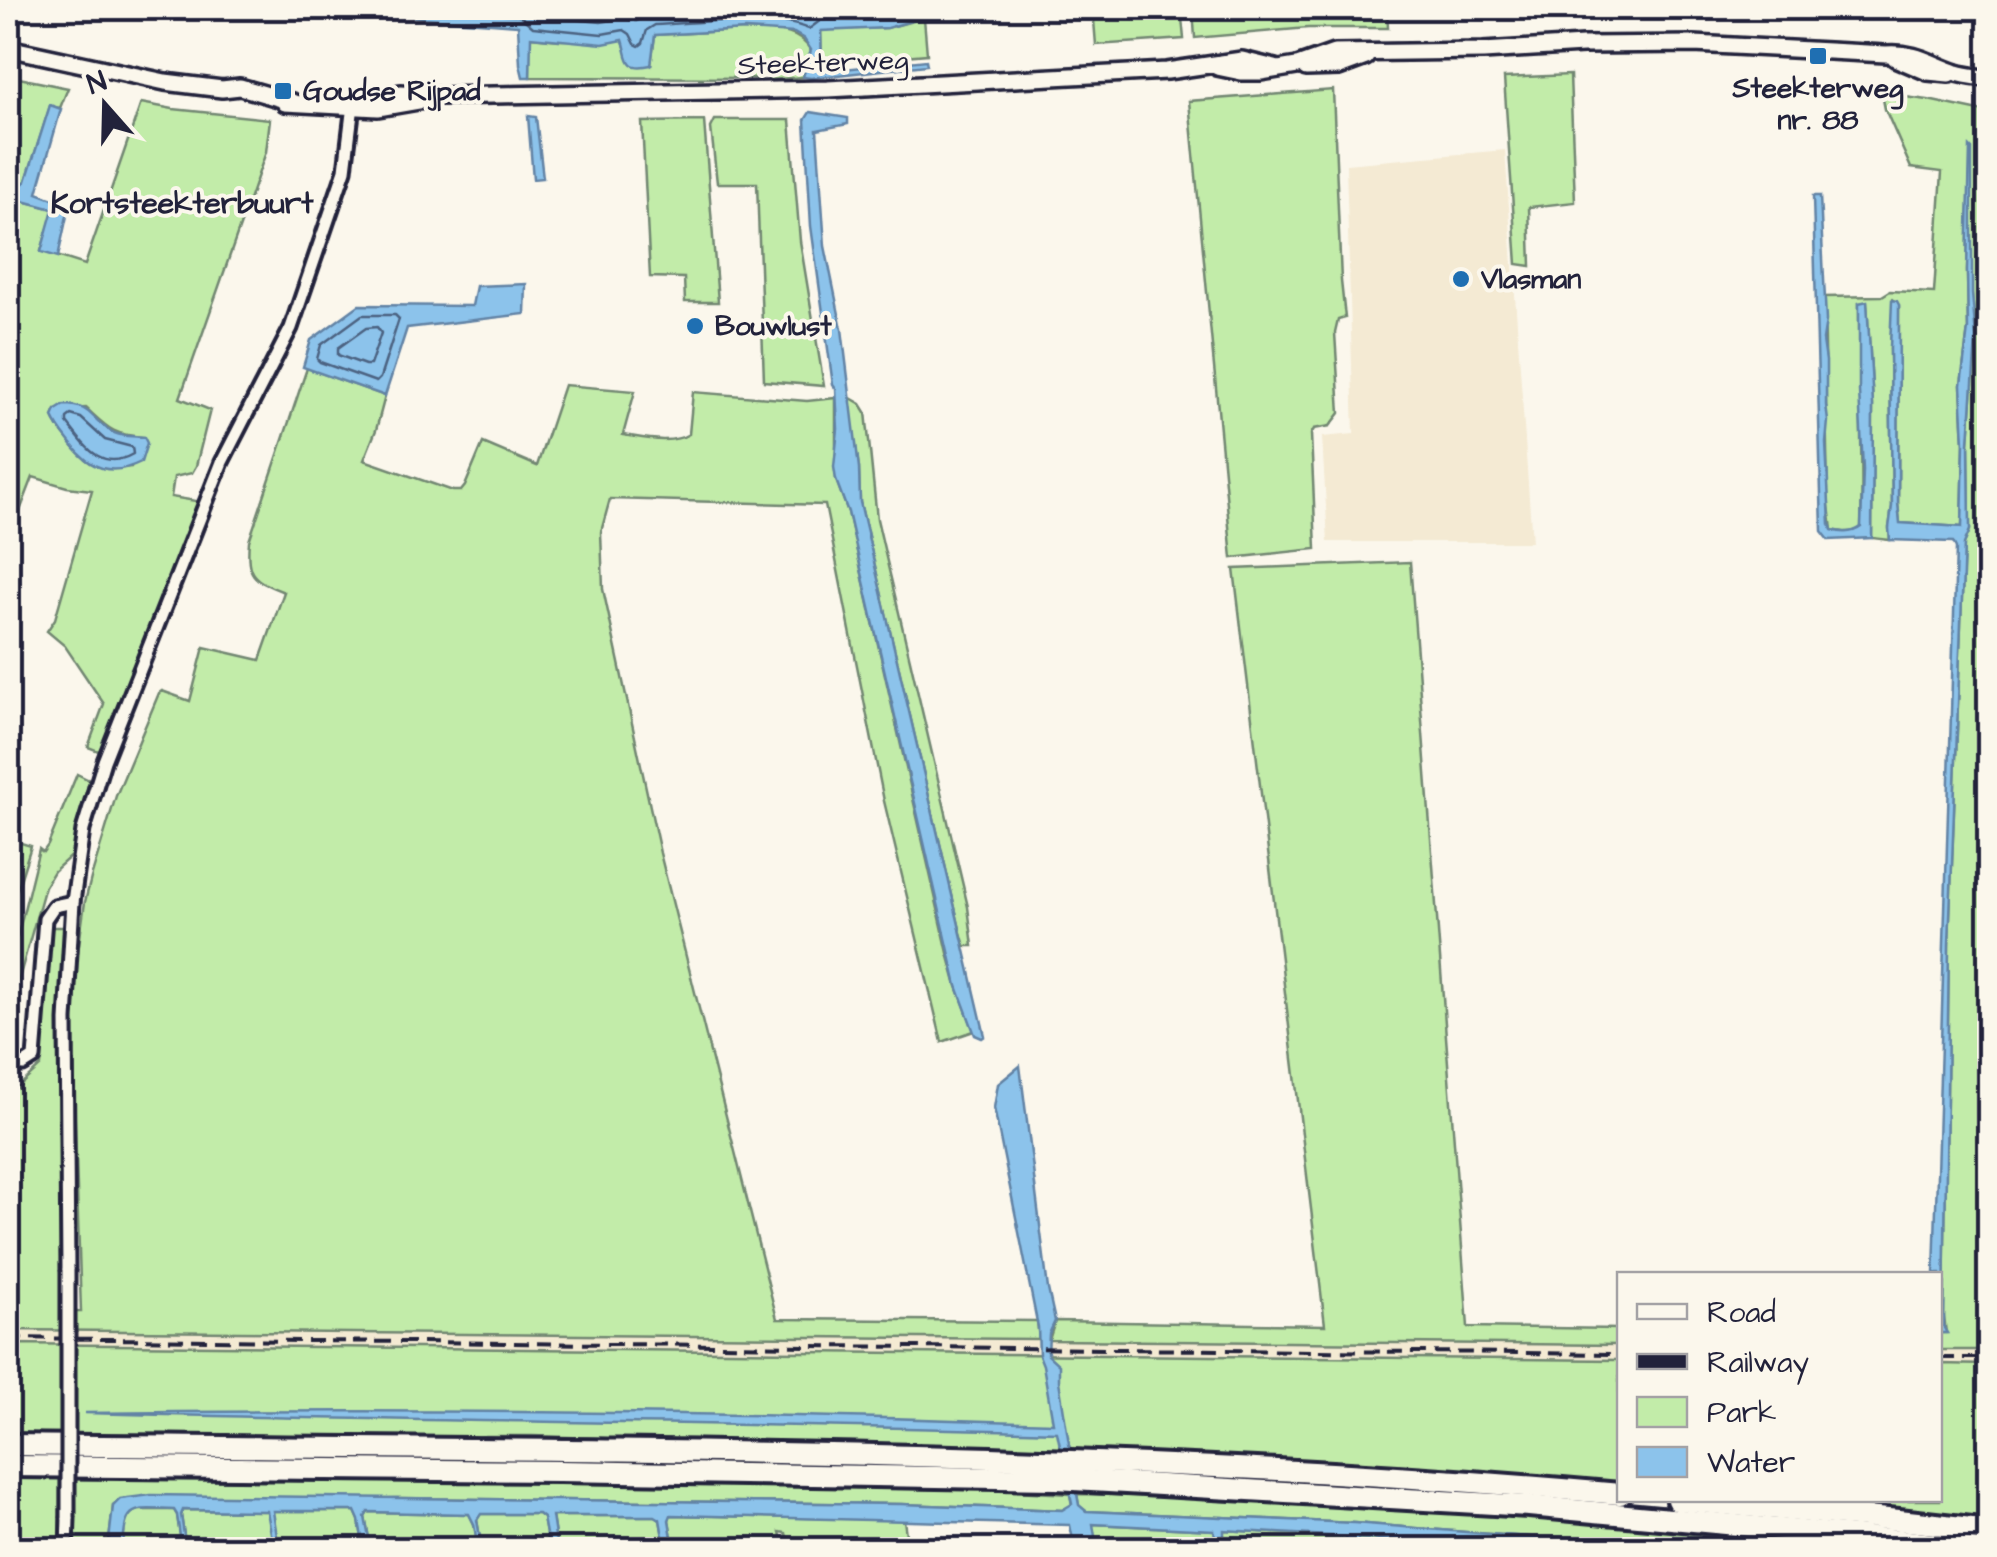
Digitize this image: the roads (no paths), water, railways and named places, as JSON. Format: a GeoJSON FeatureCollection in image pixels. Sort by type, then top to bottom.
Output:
{"type":"FeatureCollection","features":[{"type":"Feature","properties":{"kind":"highway"},"geometry":{"type":"LineString","coordinates":[[8,1445],[655,1452],[1053,1469],[1530,1506],[1977,1550]]}},
{"type":"Feature","properties":{"kind":"highway"},"geometry":{"type":"LineString","coordinates":[[8,1466],[637,1472],[1053,1469]]}},
{"type":"Feature","properties":{"kind":"highway"},"geometry":{"type":"LineString","coordinates":[[1088,1471],[1278,1470],[1617,1494]]}},
{"type":"Feature","properties":{"kind":"highway"},"geometry":{"type":"LineString","coordinates":[[1699,1502],[1990,1530]]}},
{"type":"Feature","properties":{"kind":"main road","name":"Steekterweg"},"geometry":{"type":"LineString","coordinates":[[8,48],[164,82],[222,89],[240,87],[292,102],[378,108],[439,96],[828,89],[1167,71],[1242,60],[1275,68],[1297,66],[1334,53],[1483,51],[1583,44],[1694,44],[1903,53],[1990,80]]}},
{"type":"Feature","properties":{"kind":"street"},"geometry":{"type":"LineString","coordinates":[[67,1550],[66,1020],[73,902],[83,830],[104,761],[222,462],[291,328],[345,170],[352,105]]}},
{"type":"Feature","properties":{"kind":"street"},"geometry":{"type":"LineString","coordinates":[[8,1062],[22,1065],[34,1058],[45,919],[54,906],[73,902]]}},
{"type":"Feature","properties":{"kind":"water"},"geometry":{"type":"Polygon","coordinates":[[[334,8],[956,8],[887,28],[821,31],[822,68],[826,71],[926,60],[927,65],[811,78],[803,77],[811,50],[794,33],[745,30],[655,35],[651,65],[642,66],[629,61],[623,40],[603,44],[531,37],[530,77],[523,77],[518,25],[334,8]]]}},
{"type":"Feature","properties":{"kind":"water"},"geometry":{"type":"Polygon","coordinates":[[[50,105],[61,109],[37,193],[61,202],[68,211],[58,257],[41,252],[53,209],[8,197],[8,181],[21,185],[26,181],[50,105]]]}},
{"type":"Feature","properties":{"kind":"water"},"geometry":{"type":"Polygon","coordinates":[[[810,112],[848,118],[848,124],[817,130],[825,246],[842,329],[860,502],[985,1036],[982,1038],[975,1035],[957,986],[848,512],[836,480],[836,389],[811,226],[805,120],[810,112]]]}},
{"type":"Feature","properties":{"kind":"water"},"geometry":{"type":"Polygon","coordinates":[[[528,116],[536,117],[543,178],[533,179],[528,116]]]}},
{"type":"Feature","properties":{"kind":"water"},"geometry":{"type":"Polygon","coordinates":[[[1970,147],[1976,338],[1949,944],[1944,1317],[1947,1333],[1942,1333],[1942,1272],[1934,1272],[1956,548],[1953,542],[1890,540],[1890,348],[1892,300],[1899,305],[1900,523],[1962,527],[1961,385],[1968,329],[1970,147]]]}},
{"type":"Feature","properties":{"kind":"water"},"geometry":{"type":"Polygon","coordinates":[[[1813,196],[1820,196],[1830,524],[1832,530],[1843,532],[1861,527],[1859,303],[1867,301],[1873,405],[1872,538],[1829,540],[1822,531],[1813,196]]]}},
{"type":"Feature","properties":{"kind":"water"},"geometry":{"type":"Polygon","coordinates":[[[526,284],[525,314],[407,328],[385,396],[303,367],[311,340],[359,305],[472,306],[476,286],[526,284]]]}},
{"type":"Feature","properties":{"kind":"water"},"geometry":{"type":"Polygon","coordinates":[[[64,405],[85,410],[117,434],[144,437],[147,443],[141,462],[120,469],[94,465],[78,453],[53,417],[64,405]]]}},
{"type":"Feature","properties":{"kind":"water"},"geometry":{"type":"Polygon","coordinates":[[[1020,1066],[1055,1321],[1049,1334],[1048,1355],[1059,1365],[1079,1505],[1086,1511],[1354,1523],[1679,1549],[1511,1550],[1439,1544],[1429,1550],[1427,1543],[1358,1538],[1357,1549],[1350,1550],[1346,1537],[1224,1530],[1224,1549],[1217,1550],[1214,1530],[1093,1524],[1097,1549],[1075,1550],[1070,1525],[671,1515],[674,1549],[665,1549],[660,1519],[655,1516],[552,1516],[557,1549],[549,1550],[543,1518],[538,1514],[481,1514],[477,1520],[482,1549],[478,1550],[469,1514],[368,1512],[365,1517],[371,1549],[364,1550],[355,1511],[273,1511],[279,1549],[274,1550],[267,1511],[183,1510],[186,1549],[182,1550],[174,1510],[149,1509],[129,1516],[123,1549],[108,1549],[113,1506],[120,1499],[151,1495],[901,1504],[1062,1510],[1072,1504],[1057,1432],[85,1413],[569,1412],[1053,1423],[994,1108],[998,1084],[1020,1066]]]}},
{"type":"Feature","properties":{"kind":"railway"},"geometry":{"type":"LineString","coordinates":[[8,1338],[1617,1354]]}},
{"type":"Feature","properties":{"kind":"railway"},"geometry":{"type":"LineString","coordinates":[[1942,1358],[1990,1358]]}},
{"type":"Feature","properties":{"kind":"place","name":"Steekterweg nr. 88"},"geometry":{"type":"Point","coordinates":[1818,56]}},
{"type":"Feature","properties":{"kind":"place","name":"Goudse Rijpad"},"geometry":{"type":"Point","coordinates":[283,91]}},
{"type":"Feature","properties":{"kind":"place","name":"Vlasman"},"geometry":{"type":"Point","coordinates":[1461,279]}},
{"type":"Feature","properties":{"kind":"place","name":"Bouwlust"},"geometry":{"type":"Point","coordinates":[695,326]}},
{"type":"Feature","properties":{"kind":"district","name":"Kortsteekterbuurt"},"geometry":{"type":"Point","coordinates":[182,204]}}]}
